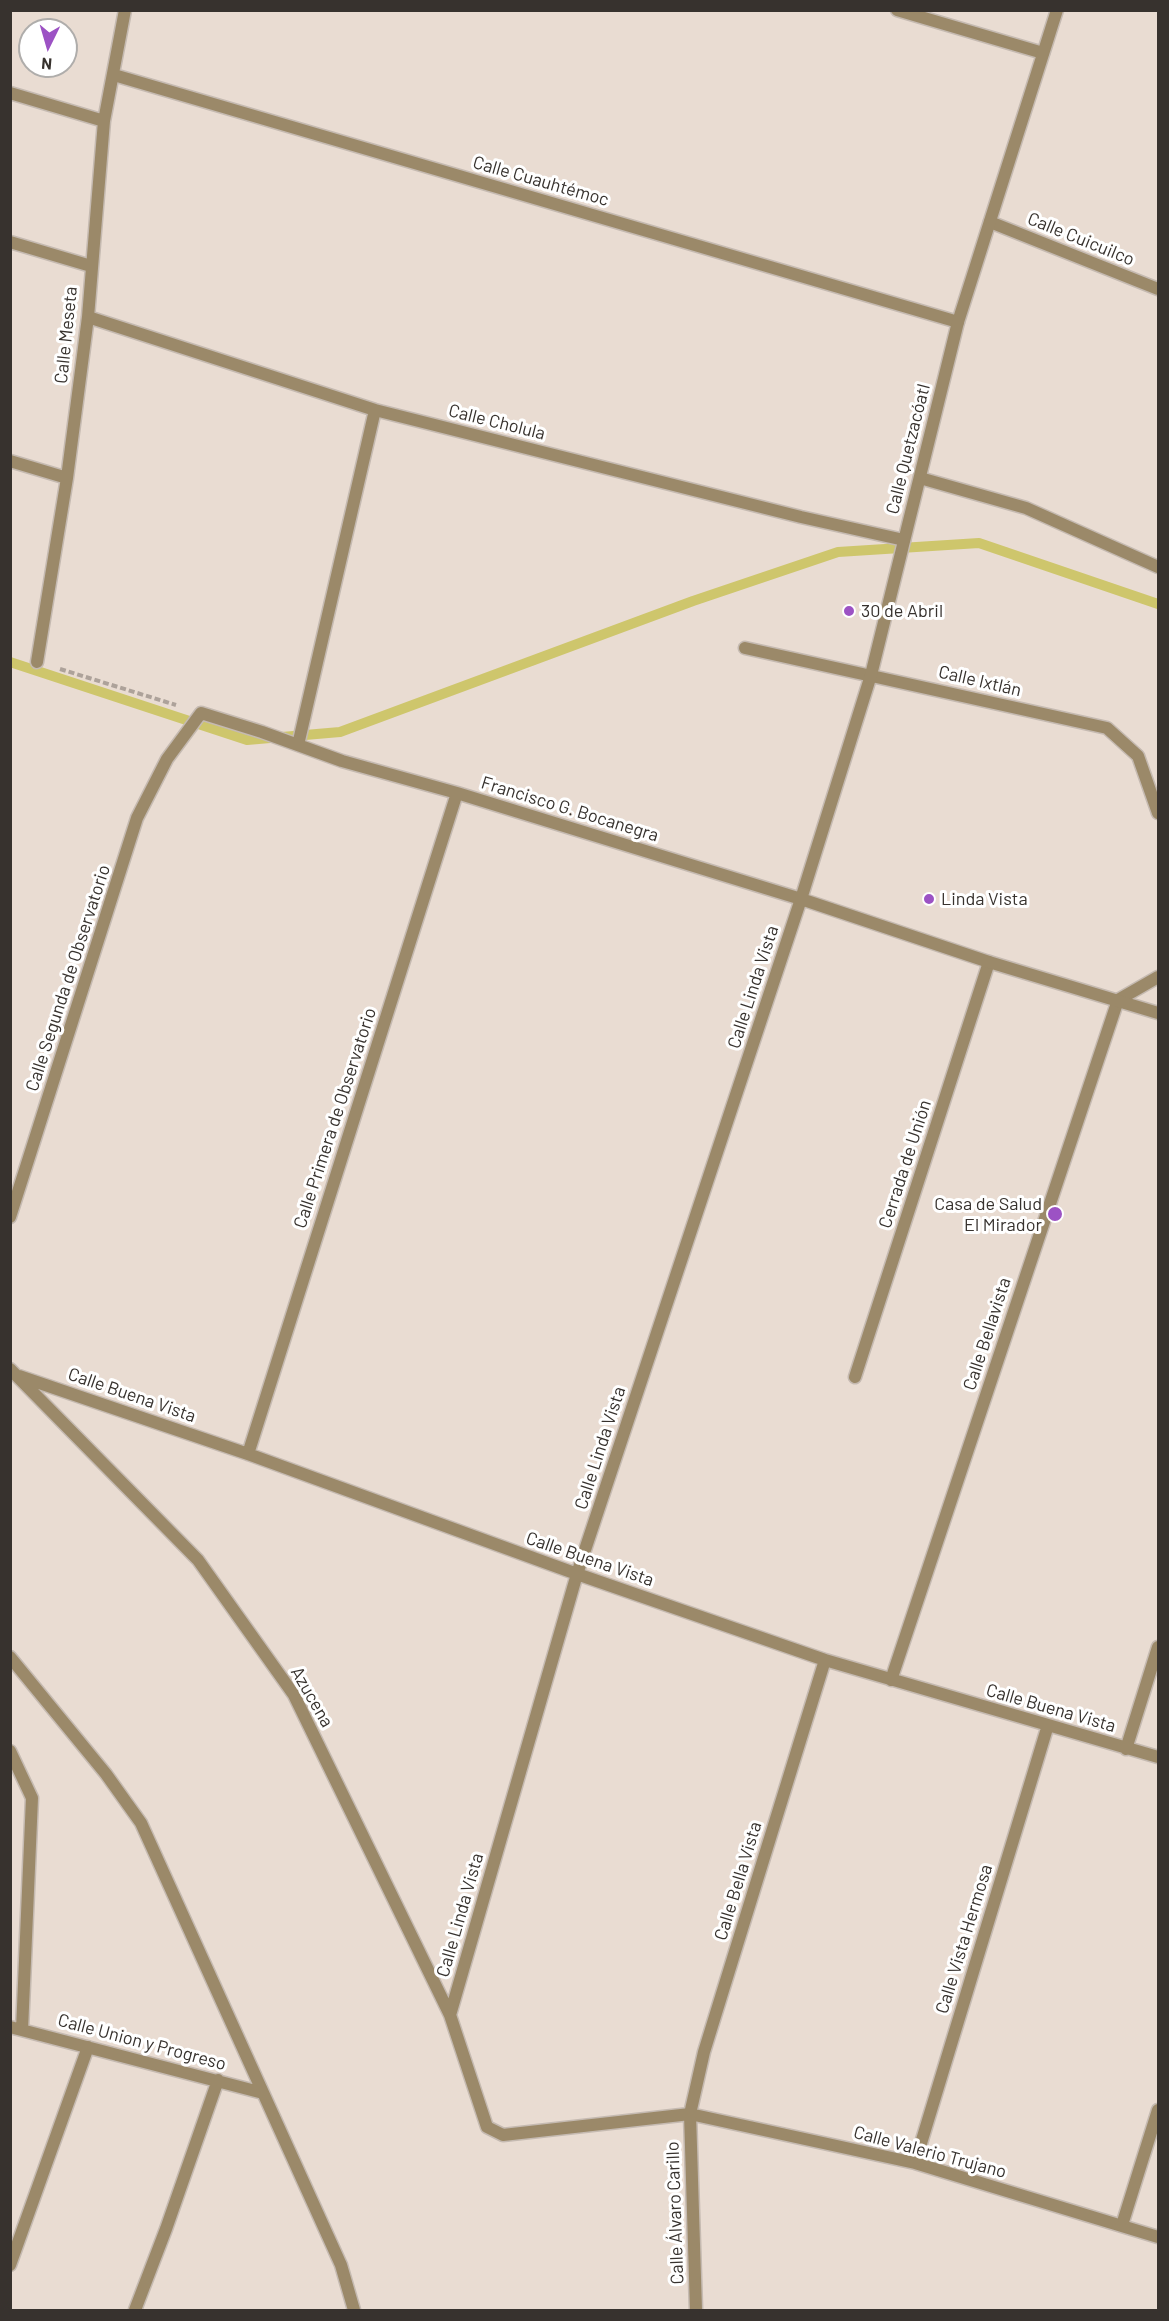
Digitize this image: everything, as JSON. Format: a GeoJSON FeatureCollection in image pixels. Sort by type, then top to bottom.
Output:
{"type":"FeatureCollection","features":[{"type":"Feature","properties":{"kind":"street","name":"Calle Meseta"},"geometry":{"type":"LineString","coordinates":[[38,662],[67,478],[88,317],[104,121],[125,10]]}},
{"type":"Feature","properties":{"kind":"street"},"geometry":{"type":"LineString","coordinates":[[897,10],[1043,53]]}},
{"type":"Feature","properties":{"kind":"street","name":"Calle Quetzacóatl"},"geometry":{"type":"LineString","coordinates":[[801,899],[871,675],[958,322],[1057,10]]}},
{"type":"Feature","properties":{"kind":"street","name":"Calle Cuauhtémoc"},"geometry":{"type":"LineString","coordinates":[[114,75],[958,322]]}},
{"type":"Feature","properties":{"kind":"street"},"geometry":{"type":"LineString","coordinates":[[10,93],[104,121]]}},
{"type":"Feature","properties":{"kind":"street","name":"Calle Cuicuilco"},"geometry":{"type":"LineString","coordinates":[[990,222],[1158,289]]}},
{"type":"Feature","properties":{"kind":"street"},"geometry":{"type":"LineString","coordinates":[[10,242],[91,266]]}},
{"type":"Feature","properties":{"kind":"street","name":"Calle Cholula"},"geometry":{"type":"LineString","coordinates":[[88,317],[375,410],[801,517],[904,540]]}},
{"type":"Feature","properties":{"kind":"street"},"geometry":{"type":"LineString","coordinates":[[298,745],[375,410]]}},
{"type":"Feature","properties":{"kind":"street"},"geometry":{"type":"LineString","coordinates":[[10,461],[67,478]]}},
{"type":"Feature","properties":{"kind":"street"},"geometry":{"type":"LineString","coordinates":[[920,478],[1026,508],[1158,567]]}},
{"type":"Feature","properties":{"kind":"street","name":"Calle Ixtlán"},"geometry":{"type":"LineString","coordinates":[[744,648],[1107,728],[1138,756],[1158,813]]}},
{"type":"Feature","properties":{"kind":"street","name":"Francisco G. Bocanegra"},"geometry":{"type":"LineString","coordinates":[[201,713],[342,761],[458,793],[801,899],[989,962],[1158,1013]]}},
{"type":"Feature","properties":{"kind":"street","name":"Calle Segunda de Observatorio"},"geometry":{"type":"LineString","coordinates":[[10,1217],[137,818],[167,759],[201,713]]}},
{"type":"Feature","properties":{"kind":"street","name":"Calle Primera de Observatorio"},"geometry":{"type":"LineString","coordinates":[[248,1454],[458,793]]}},
{"type":"Feature","properties":{"kind":"street","name":"Calle Linda Vista"},"geometry":{"type":"LineString","coordinates":[[450,2015],[577,1574],[801,899]]}},
{"type":"Feature","properties":{"kind":"street","name":"Cerrada de Unión"},"geometry":{"type":"LineString","coordinates":[[855,1377],[989,962]]}},
{"type":"Feature","properties":{"kind":"street"},"geometry":{"type":"LineString","coordinates":[[1118,1000],[1158,977]]}},
{"type":"Feature","properties":{"kind":"street","name":"Calle Bellavista"},"geometry":{"type":"LineString","coordinates":[[891,1680],[1118,1000]]}},
{"type":"Feature","properties":{"kind":"street","name":"Calle Buena Vista"},"geometry":{"type":"LineString","coordinates":[[12,1372],[825,1660],[1158,1757]]}},
{"type":"Feature","properties":{"kind":"street","name":"Azucena"},"geometry":{"type":"LineString","coordinates":[[12,1372],[198,1560],[294,1695],[450,2015],[481,2108]]}},
{"type":"Feature","properties":{"kind":"street"},"geometry":{"type":"LineString","coordinates":[[1126,1749],[1158,1647]]}},
{"type":"Feature","properties":{"kind":"street"},"geometry":{"type":"LineString","coordinates":[[10,1657],[106,1774],[141,1823],[341,2265],[354,2310]]}},
{"type":"Feature","properties":{"kind":"street","name":"Calle Bella Vista"},"geometry":{"type":"LineString","coordinates":[[690,2114],[705,2052],[825,1660]]}},
{"type":"Feature","properties":{"kind":"street","name":"Calle Vista Hermosa"},"geometry":{"type":"LineString","coordinates":[[915,2163],[1048,1725]]}},
{"type":"Feature","properties":{"kind":"street"},"geometry":{"type":"LineString","coordinates":[[10,1751],[32,1798],[16,2029]]}},
{"type":"Feature","properties":{"kind":"street","name":"Calle Union y Progreso"},"geometry":{"type":"LineString","coordinates":[[16,2029],[263,2093]]}},
{"type":"Feature","properties":{"kind":"street"},"geometry":{"type":"LineString","coordinates":[[10,2265],[88,2047]]}},
{"type":"Feature","properties":{"kind":"street"},"geometry":{"type":"LineString","coordinates":[[135,2310],[218,2080]]}},
{"type":"Feature","properties":{"kind":"street","name":"Calle Valerio Trujano"},"geometry":{"type":"LineString","coordinates":[[481,2108],[487,2127],[503,2135],[690,2114],[915,2163],[1158,2237]]}},
{"type":"Feature","properties":{"kind":"street"},"geometry":{"type":"LineString","coordinates":[[1122,2225],[1158,2110]]}},
{"type":"Feature","properties":{"kind":"street","name":"Calle Álvaro Carillo"},"geometry":{"type":"LineString","coordinates":[[690,2114],[696,2310]]}},
{"type":"Feature","properties":{"kind":"path"},"geometry":{"type":"LineString","coordinates":[[38,662],[201,713]]}},
{"type":"Feature","properties":{"kind":"waterway"},"geometry":{"type":"LineString","coordinates":[[10,662],[247,740],[340,732],[693,601],[838,552],[979,543],[1158,604]]}},
{"type":"Feature","properties":{"kind":"place","name":"30 de Abril"},"geometry":{"type":"Point","coordinates":[849,611]}},
{"type":"Feature","properties":{"kind":"place","name":"Linda Vista"},"geometry":{"type":"Point","coordinates":[929,899]}},
{"type":"Feature","properties":{"kind":"place","name":"Casa de Salud El Mirador"},"geometry":{"type":"Point","coordinates":[1055,1214]}}]}
